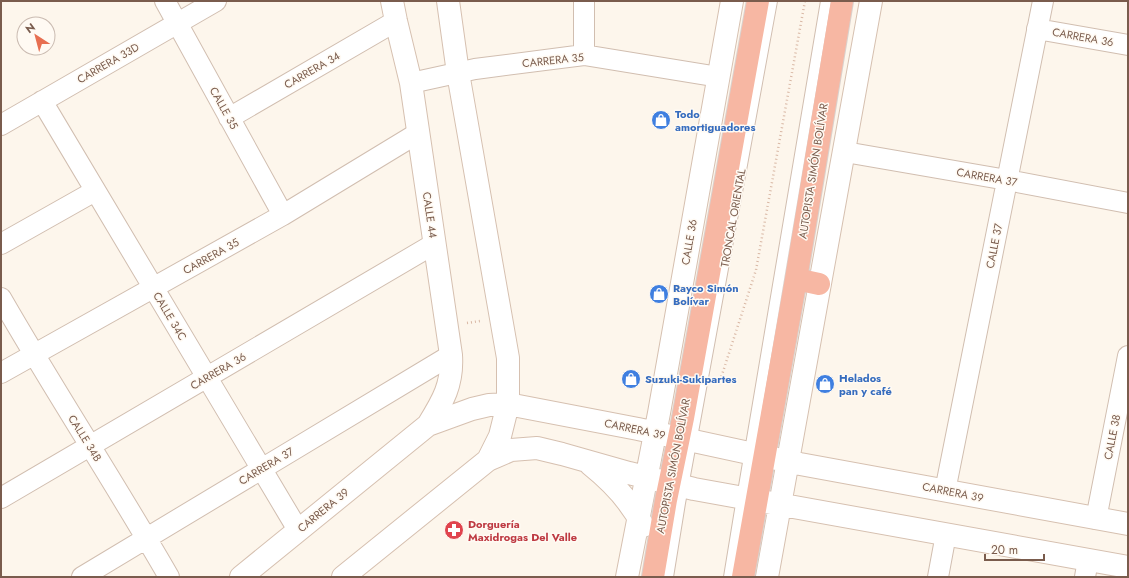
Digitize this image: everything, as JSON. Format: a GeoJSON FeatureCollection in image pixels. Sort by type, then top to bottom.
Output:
{"type":"FeatureCollection","features":[{"type":"Feature","properties":{"kind":"highway","name":"AUTOPISTA SIMÓN BOLÍVAR"},"geometry":{"type":"LineString","coordinates":[[652,577],[666,500],[677,484],[686,439],[758,1]]}},
{"type":"Feature","properties":{"kind":"highway","name":"AUTOPISTA SIMÓN BOLÍVAR"},"geometry":{"type":"LineString","coordinates":[[743,577],[750,499],[757,455],[767,435],[796,279],[842,1]]}},
{"type":"Feature","properties":{"kind":"highway"},"geometry":{"type":"LineString","coordinates":[[796,279],[819,284]]}},
{"type":"Feature","properties":{"kind":"main road"},"geometry":{"type":"LineString","coordinates":[[448,1],[458,73],[508,358],[508,404],[500,436],[488,460]]}},
{"type":"Feature","properties":{"kind":"main road","name":"CALLE 36"},"geometry":{"type":"LineString","coordinates":[[624,573],[639,518],[642,495],[647,477],[732,1]]}},
{"type":"Feature","properties":{"kind":"main road"},"geometry":{"type":"LineString","coordinates":[[767,577],[789,461],[819,284],[845,152],[871,1]]}},
{"type":"Feature","properties":{"kind":"main road","name":"CALLE 44"},"geometry":{"type":"LineString","coordinates":[[394,11],[411,83],[451,355],[452,368],[450,382],[442,404],[428,426]]}},
{"type":"Feature","properties":{"kind":"main road","name":"CARRERA 39"},"geometry":{"type":"LineString","coordinates":[[249,573],[298,530],[428,426],[472,408],[489,405],[508,404],[686,439],[757,455],[1128,524]]}},
{"type":"Feature","properties":{"kind":"main road"},"geometry":{"type":"LineString","coordinates":[[343,577],[488,460],[511,450],[537,448],[677,484],[781,505],[946,534],[1086,568],[1128,567]]}},
{"type":"Feature","properties":{"kind":"main road"},"geometry":{"type":"LineString","coordinates":[[585,460],[607,478],[639,518],[657,553]]}},
{"type":"Feature","properties":{"kind":"street","name":"CALLE 35"},"geometry":{"type":"LineString","coordinates":[[165,1],[283,215]]}},
{"type":"Feature","properties":{"kind":"street","name":"CARRERA 33D"},"geometry":{"type":"LineString","coordinates":[[1,125],[216,1]]}},
{"type":"Feature","properties":{"kind":"street"},"geometry":{"type":"LineString","coordinates":[[584,1],[584,55]]}},
{"type":"Feature","properties":{"kind":"street","name":"CALLE 37"},"geometry":{"type":"LineString","coordinates":[[945,490],[1043,1]]}},
{"type":"Feature","properties":{"kind":"street","name":"CARRERA 34"},"geometry":{"type":"LineString","coordinates":[[230,118],[394,11]]}},
{"type":"Feature","properties":{"kind":"street","name":"CARRERA 36"},"geometry":{"type":"LineString","coordinates":[[1037,29],[1128,45]]}},
{"type":"Feature","properties":{"kind":"street","name":"CARRERA 35"},"geometry":{"type":"LineString","coordinates":[[411,83],[475,69],[584,55],[719,77]]}},
{"type":"Feature","properties":{"kind":"street","name":"CALLE 34C"},"geometry":{"type":"LineString","coordinates":[[42,101],[298,530]]}},
{"type":"Feature","properties":{"kind":"street","name":"CARRERA 35"},"geometry":{"type":"LineString","coordinates":[[1,373],[283,215],[418,133]]}},
{"type":"Feature","properties":{"kind":"street","name":"CARRERA 37"},"geometry":{"type":"LineString","coordinates":[[845,152],[1128,203]]}},
{"type":"Feature","properties":{"kind":"street"},"geometry":{"type":"LineString","coordinates":[[1,244],[95,191]]}},
{"type":"Feature","properties":{"kind":"street","name":"CARRERA 36"},"geometry":{"type":"LineString","coordinates":[[1,498],[434,244]]}},
{"type":"Feature","properties":{"kind":"street","name":"CALLE 34B"},"geometry":{"type":"LineString","coordinates":[[1,298],[34,355],[147,538],[169,577]]}},
{"type":"Feature","properties":{"kind":"street","name":"CARRERA 37"},"geometry":{"type":"LineString","coordinates":[[82,577],[451,355]]}},
{"type":"Feature","properties":{"kind":"street","name":"CALLE 38"},"geometry":{"type":"LineString","coordinates":[[1096,519],[1128,356]]}},
{"type":"Feature","properties":{"kind":"street"},"geometry":{"type":"LineString","coordinates":[[938,577],[946,534]]}},
{"type":"Feature","properties":{"kind":"lane","name":"TRONCAL ORIENTAL"},"geometry":{"type":"LineString","coordinates":[[686,439],[772,1]]}},
{"type":"Feature","properties":{"kind":"lane"},"geometry":{"type":"LineString","coordinates":[[757,455],[826,1]]}},
{"type":"Feature","properties":{"kind":"lane"},"geometry":{"type":"LineString","coordinates":[[668,577],[680,503],[677,484]]}},
{"type":"Feature","properties":{"kind":"lane"},"geometry":{"type":"LineString","coordinates":[[729,577],[750,499]]}},
{"type":"Feature","properties":{"kind":"path"},"geometry":{"type":"LineString","coordinates":[[718,387],[756,270],[806,1]]}},
{"type":"Feature","properties":{"kind":"path"},"geometry":{"type":"LineString","coordinates":[[467,328],[466,323],[484,320]]}},
{"type":"Feature","properties":{"kind":"place","name":"Todo amortiguadores"},"geometry":{"type":"Point","coordinates":[661,120]}},
{"type":"Feature","properties":{"kind":"place","name":"Rayco Simón Bolívar"},"geometry":{"type":"Point","coordinates":[659,294]}},
{"type":"Feature","properties":{"kind":"place","name":"Suzuki-Sukipartes"},"geometry":{"type":"Point","coordinates":[631,379]}},
{"type":"Feature","properties":{"kind":"place","name":"Helados pan y café"},"geometry":{"type":"Point","coordinates":[825,384]}},
{"type":"Feature","properties":{"kind":"place","name":"Dorguería Maxidrogas Del Valle"},"geometry":{"type":"Point","coordinates":[454,530]}}]}
